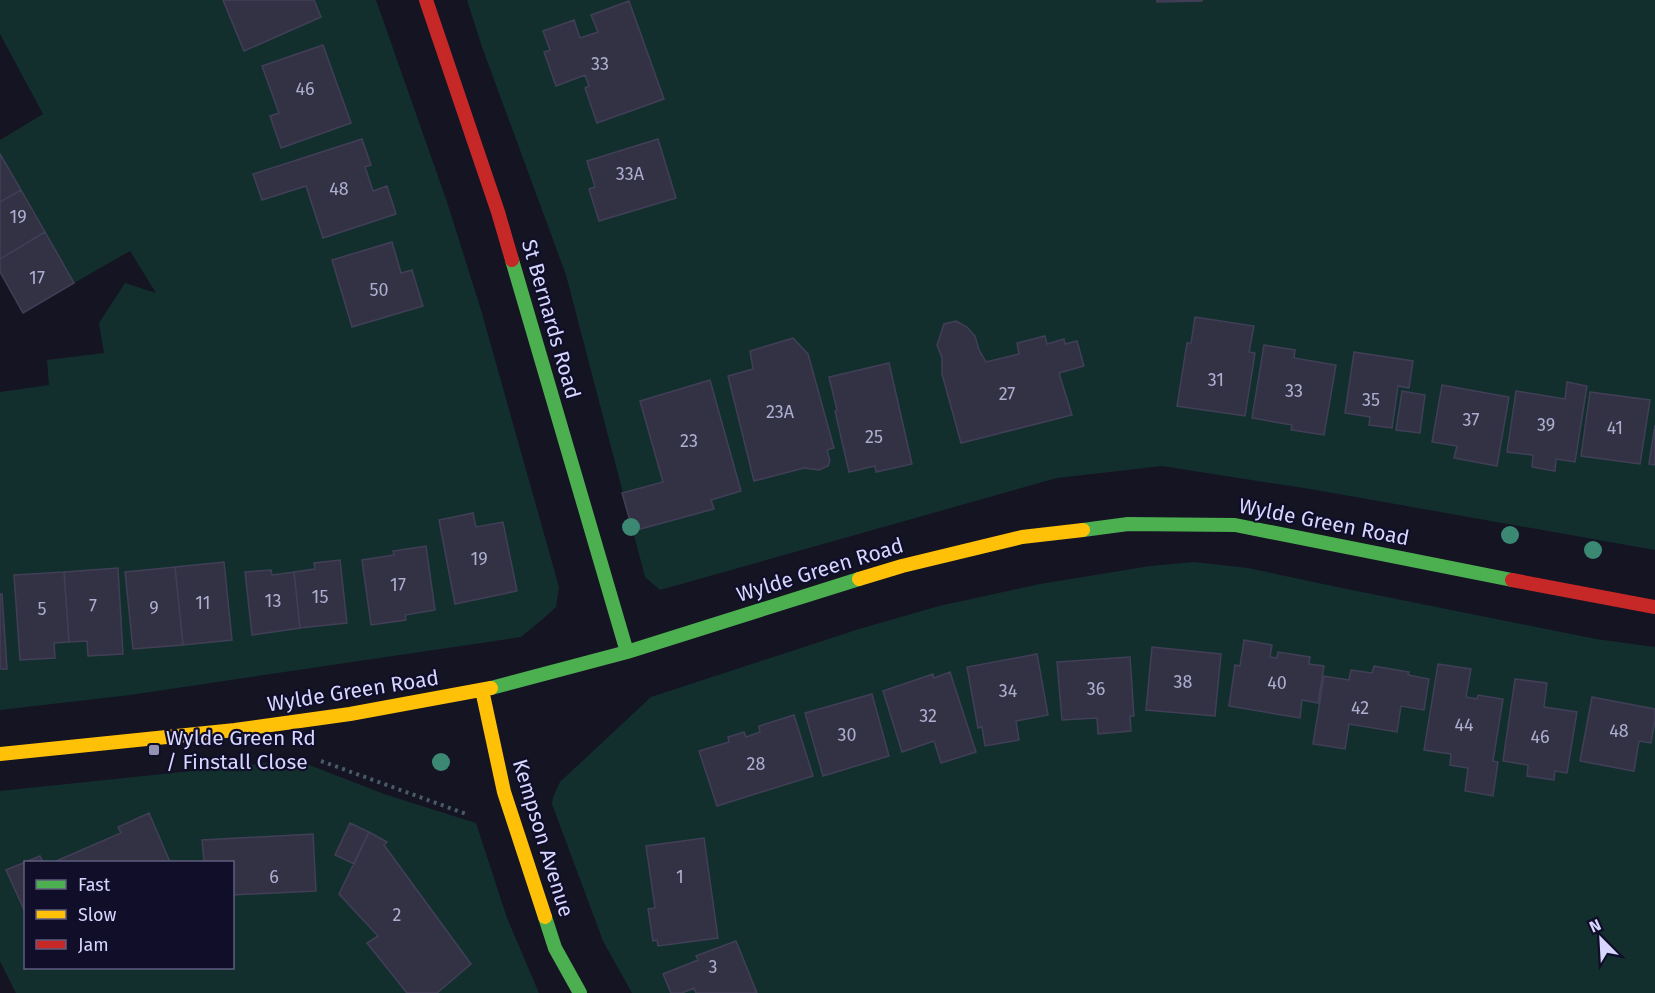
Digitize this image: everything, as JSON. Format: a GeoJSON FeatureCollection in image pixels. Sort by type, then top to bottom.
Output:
{"type":"FeatureCollection","features":[{"type":"Feature","properties":{"kind":"street","name":"St Bernards Road"},"geometry":{"type":"LineString","coordinates":[[426,0],[498,212],[627,652]]}},
{"type":"Feature","properties":{"kind":"street","name":"Wylde Green Road"},"geometry":{"type":"LineString","coordinates":[[0,753],[235,730],[350,714],[482,690],[627,652],[902,566],[1022,537],[1128,524],[1235,525],[1655,607]]}},
{"type":"Feature","properties":{"kind":"street","name":"Kempson Avenue"},"geometry":{"type":"LineString","coordinates":[[482,690],[504,792],[517,833],[555,948],[580,993]]}},
{"type":"Feature","properties":{"kind":"path"},"geometry":{"type":"LineString","coordinates":[[311,758],[517,833]]}},
{"type":"Feature","properties":{"kind":"green space"},"geometry":{"type":"Polygon","coordinates":[[[0,0],[376,0],[447,202],[481,310],[559,587],[556,607],[544,618],[521,637],[130,695],[0,710],[0,392],[49,385],[47,360],[104,353],[99,323],[125,283],[156,293],[130,251],[74,283],[0,154],[0,140],[43,114],[0,34],[0,0]]]}},
{"type":"Feature","properties":{"kind":"green space"},"geometry":{"type":"Polygon","coordinates":[[[467,0],[1655,0],[1655,550],[1316,490],[1162,466],[1057,478],[660,590],[645,577],[566,275],[482,47],[467,0]]]}},
{"type":"Feature","properties":{"kind":"green space"},"geometry":{"type":"Polygon","coordinates":[[[1194,562],[1248,568],[1596,639],[1655,647],[1655,993],[632,993],[603,941],[552,804],[560,782],[651,697],[859,629],[939,606],[1040,584],[1150,566],[1194,562]]]}},
{"type":"Feature","properties":{"kind":"green space"},"geometry":{"type":"Polygon","coordinates":[[[296,760],[387,795],[476,823],[507,918],[539,993],[16,993],[0,961],[0,791],[296,760]]]}},
{"type":"Feature","properties":{"kind":"building"},"geometry":{"type":"Polygon","coordinates":[[[223,0],[314,0],[321,17],[244,51],[223,0]]]}},
{"type":"Feature","properties":{"kind":"building"},"geometry":{"type":"Polygon","coordinates":[[[1157,0],[1202,0],[1202,1],[1157,2],[1157,0]]]}},
{"type":"Feature","properties":{"kind":"building"},"geometry":{"type":"Polygon","coordinates":[[[629,1],[664,99],[597,123],[585,88],[589,86],[585,75],[556,86],[544,52],[550,50],[543,31],[574,20],[580,38],[598,32],[591,15],[629,1]]]}},
{"type":"Feature","properties":{"kind":"building"},"geometry":{"type":"Polygon","coordinates":[[[323,45],[351,123],[281,148],[270,116],[279,113],[262,66],[323,45]]]}},
{"type":"Feature","properties":{"kind":"building"},"geometry":{"type":"Polygon","coordinates":[[[362,139],[371,165],[365,167],[373,191],[387,186],[396,214],[323,238],[306,186],[262,200],[253,174],[362,139]]]}},
{"type":"Feature","properties":{"kind":"building"},"geometry":{"type":"Polygon","coordinates":[[[658,139],[676,198],[599,221],[589,189],[595,187],[587,161],[658,139]]]}},
{"type":"Feature","properties":{"kind":"building"},"geometry":{"type":"Polygon","coordinates":[[[0,154],[21,190],[0,202],[0,154]]]}},
{"type":"Feature","properties":{"kind":"building"},"geometry":{"type":"Polygon","coordinates":[[[21,190],[45,232],[0,259],[0,202],[21,190]]]}},
{"type":"Feature","properties":{"kind":"building"},"geometry":{"type":"Polygon","coordinates":[[[45,232],[74,283],[23,313],[0,272],[0,259],[45,232]]]}},
{"type":"Feature","properties":{"kind":"building"},"geometry":{"type":"Polygon","coordinates":[[[392,242],[401,273],[412,270],[423,306],[352,327],[332,260],[392,242]]]}},
{"type":"Feature","properties":{"kind":"building"},"geometry":{"type":"Polygon","coordinates":[[[1195,317],[1254,326],[1249,352],[1255,353],[1245,416],[1177,406],[1187,343],[1191,343],[1195,317]]]}},
{"type":"Feature","properties":{"kind":"building"},"geometry":{"type":"Polygon","coordinates":[[[956,321],[967,327],[975,336],[986,362],[1019,354],[1017,343],[1045,336],[1047,344],[1064,339],[1065,344],[1077,341],[1084,366],[1059,373],[1072,415],[961,443],[942,374],[942,358],[937,345],[944,324],[956,321]]]}},
{"type":"Feature","properties":{"kind":"building"},"geometry":{"type":"Polygon","coordinates":[[[793,338],[808,354],[834,448],[827,450],[830,461],[828,466],[819,470],[804,468],[754,481],[728,376],[753,369],[750,351],[793,338]]]}},
{"type":"Feature","properties":{"kind":"building"},"geometry":{"type":"Polygon","coordinates":[[[1264,345],[1295,350],[1294,358],[1336,365],[1324,435],[1291,430],[1292,425],[1252,418],[1264,345]]]}},
{"type":"Feature","properties":{"kind":"building"},"geometry":{"type":"Polygon","coordinates":[[[1354,352],[1413,361],[1409,388],[1398,386],[1392,428],[1369,425],[1370,417],[1345,413],[1354,352]]]}},
{"type":"Feature","properties":{"kind":"building"},"geometry":{"type":"Polygon","coordinates":[[[889,363],[912,464],[876,472],[875,466],[849,472],[829,377],[889,363]]]}},
{"type":"Feature","properties":{"kind":"building"},"geometry":{"type":"Polygon","coordinates":[[[710,380],[741,491],[711,500],[714,509],[633,531],[622,493],[663,482],[640,401],[710,380]]]}},
{"type":"Feature","properties":{"kind":"building"},"geometry":{"type":"Polygon","coordinates":[[[1567,382],[1587,386],[1575,462],[1556,459],[1555,471],[1532,467],[1533,455],[1507,452],[1516,391],[1565,399],[1567,382]]]}},
{"type":"Feature","properties":{"kind":"building"},"geometry":{"type":"Polygon","coordinates":[[[1442,385],[1509,397],[1497,466],[1454,458],[1457,446],[1432,442],[1442,385]]]}},
{"type":"Feature","properties":{"kind":"building"},"geometry":{"type":"Polygon","coordinates":[[[1402,391],[1425,395],[1420,433],[1396,430],[1402,391]]]}},
{"type":"Feature","properties":{"kind":"building"},"geometry":{"type":"Polygon","coordinates":[[[1590,392],[1650,400],[1640,464],[1581,456],[1590,392]]]}},
{"type":"Feature","properties":{"kind":"building"},"geometry":{"type":"Polygon","coordinates":[[[1655,425],[1655,465],[1649,464],[1655,425]]]}},
{"type":"Feature","properties":{"kind":"building"},"geometry":{"type":"Polygon","coordinates":[[[473,513],[476,527],[503,522],[517,591],[455,604],[439,520],[473,513]]]}},
{"type":"Feature","properties":{"kind":"building"},"geometry":{"type":"Polygon","coordinates":[[[426,546],[435,610],[405,615],[406,620],[371,625],[362,560],[394,555],[393,551],[426,546]]]}},
{"type":"Feature","properties":{"kind":"building"},"geometry":{"type":"Polygon","coordinates":[[[340,560],[347,623],[300,628],[294,572],[315,569],[314,563],[340,560]]]}},
{"type":"Feature","properties":{"kind":"building"},"geometry":{"type":"Polygon","coordinates":[[[224,562],[232,640],[183,645],[175,567],[224,562]]]}},
{"type":"Feature","properties":{"kind":"building"},"geometry":{"type":"Polygon","coordinates":[[[175,567],[183,645],[133,649],[125,572],[175,567]]]}},
{"type":"Feature","properties":{"kind":"building"},"geometry":{"type":"Polygon","coordinates":[[[118,568],[123,654],[88,656],[87,641],[69,642],[64,572],[118,568]]]}},
{"type":"Feature","properties":{"kind":"building"},"geometry":{"type":"Polygon","coordinates":[[[271,570],[272,575],[294,572],[300,628],[252,635],[245,572],[271,570]]]}},
{"type":"Feature","properties":{"kind":"building"},"geometry":{"type":"Polygon","coordinates":[[[64,572],[69,642],[54,643],[55,658],[20,660],[14,575],[64,572]]]}},
{"type":"Feature","properties":{"kind":"building"},"geometry":{"type":"Polygon","coordinates":[[[0,594],[2,594],[7,669],[0,669],[0,594]]]}},
{"type":"Feature","properties":{"kind":"building"},"geometry":{"type":"Polygon","coordinates":[[[1244,640],[1272,645],[1270,657],[1277,658],[1278,652],[1310,657],[1309,664],[1324,666],[1318,703],[1302,700],[1300,718],[1229,706],[1235,665],[1240,666],[1244,640]]]}},
{"type":"Feature","properties":{"kind":"building"},"geometry":{"type":"Polygon","coordinates":[[[1152,647],[1221,654],[1215,716],[1146,710],[1152,647]]]}},
{"type":"Feature","properties":{"kind":"building"},"geometry":{"type":"Polygon","coordinates":[[[1037,654],[1048,715],[1016,721],[1019,740],[985,746],[982,727],[978,728],[967,667],[1037,654]]]}},
{"type":"Feature","properties":{"kind":"building"},"geometry":{"type":"Polygon","coordinates":[[[1130,657],[1134,716],[1130,716],[1131,731],[1098,734],[1097,718],[1062,720],[1057,662],[1130,657]]]}},
{"type":"Feature","properties":{"kind":"building"},"geometry":{"type":"Polygon","coordinates":[[[1438,664],[1471,669],[1466,697],[1477,699],[1478,695],[1503,699],[1493,761],[1498,762],[1493,796],[1465,791],[1468,768],[1450,765],[1451,754],[1424,750],[1438,664]]]}},
{"type":"Feature","properties":{"kind":"building"},"geometry":{"type":"Polygon","coordinates":[[[1374,666],[1409,672],[1408,675],[1429,679],[1424,710],[1401,706],[1397,732],[1349,724],[1345,749],[1313,744],[1324,676],[1349,680],[1351,670],[1372,673],[1374,666]]]}},
{"type":"Feature","properties":{"kind":"building"},"geometry":{"type":"Polygon","coordinates":[[[950,672],[976,752],[941,763],[934,741],[902,752],[883,691],[933,674],[934,678],[950,672]]]}},
{"type":"Feature","properties":{"kind":"building"},"geometry":{"type":"Polygon","coordinates":[[[1515,679],[1547,683],[1544,707],[1577,712],[1567,773],[1555,771],[1554,780],[1527,776],[1528,765],[1503,761],[1515,679]]]}},
{"type":"Feature","properties":{"kind":"building"},"geometry":{"type":"Polygon","coordinates":[[[872,694],[889,756],[823,776],[805,713],[872,694]]]}},
{"type":"Feature","properties":{"kind":"building"},"geometry":{"type":"Polygon","coordinates":[[[1592,697],[1655,709],[1651,743],[1639,741],[1634,771],[1580,761],[1592,697]]]}},
{"type":"Feature","properties":{"kind":"building"},"geometry":{"type":"Polygon","coordinates":[[[794,715],[813,776],[717,806],[699,751],[729,742],[728,737],[744,732],[746,737],[760,732],[759,726],[794,715]]]}},
{"type":"Feature","properties":{"kind":"building"},"geometry":{"type":"Polygon","coordinates":[[[149,813],[170,861],[56,861],[121,833],[118,827],[149,813]]]}},
{"type":"Feature","properties":{"kind":"building"},"geometry":{"type":"Polygon","coordinates":[[[350,823],[369,832],[354,864],[335,855],[350,823]]]}},
{"type":"Feature","properties":{"kind":"building"},"geometry":{"type":"Polygon","coordinates":[[[369,832],[387,842],[384,845],[471,964],[437,993],[407,993],[367,943],[378,936],[339,894],[369,832]]]}},
{"type":"Feature","properties":{"kind":"building"},"geometry":{"type":"Polygon","coordinates":[[[313,834],[316,891],[234,895],[234,861],[204,861],[202,840],[313,834]]]}},
{"type":"Feature","properties":{"kind":"building"},"geometry":{"type":"Polygon","coordinates":[[[704,838],[718,938],[658,946],[657,940],[653,941],[648,909],[655,908],[646,846],[704,838]]]}},
{"type":"Feature","properties":{"kind":"building"},"geometry":{"type":"Polygon","coordinates":[[[40,856],[42,861],[28,861],[40,856]]]}},
{"type":"Feature","properties":{"kind":"building"},"geometry":{"type":"Polygon","coordinates":[[[24,863],[24,910],[6,870],[24,863]]]}},
{"type":"Feature","properties":{"kind":"building"},"geometry":{"type":"Polygon","coordinates":[[[736,941],[757,993],[696,993],[694,988],[682,993],[671,993],[663,974],[698,960],[696,956],[736,941]]]}},
{"type":"Feature","properties":{"kind":"traffic: fast"},"geometry":{"type":"LineString","coordinates":[[512,260],[627,652]]}},
{"type":"Feature","properties":{"kind":"traffic: fast"},"geometry":{"type":"LineString","coordinates":[[1083,530],[1128,524],[1235,525],[1512,580]]}},
{"type":"Feature","properties":{"kind":"traffic: fast"},"geometry":{"type":"LineString","coordinates":[[491,688],[627,652],[859,579]]}},
{"type":"Feature","properties":{"kind":"traffic: fast"},"geometry":{"type":"LineString","coordinates":[[545,917],[555,948],[580,993]]}},
{"type":"Feature","properties":{"kind":"traffic: slow"},"geometry":{"type":"LineString","coordinates":[[859,579],[902,566],[1022,537],[1083,530]]}},
{"type":"Feature","properties":{"kind":"traffic: slow"},"geometry":{"type":"LineString","coordinates":[[0,754],[235,730],[350,714],[491,688]]}},
{"type":"Feature","properties":{"kind":"traffic: slow"},"geometry":{"type":"LineString","coordinates":[[482,690],[504,792],[545,917]]}},
{"type":"Feature","properties":{"kind":"traffic: jam"},"geometry":{"type":"LineString","coordinates":[[426,0],[512,260]]}},
{"type":"Feature","properties":{"kind":"traffic: jam"},"geometry":{"type":"LineString","coordinates":[[1512,580],[1655,607]]}},
{"type":"Feature","properties":{"kind":"place","name":"Wylde Green Rd / Finstall Close"},"geometry":{"type":"Point","coordinates":[154,750]}}]}
